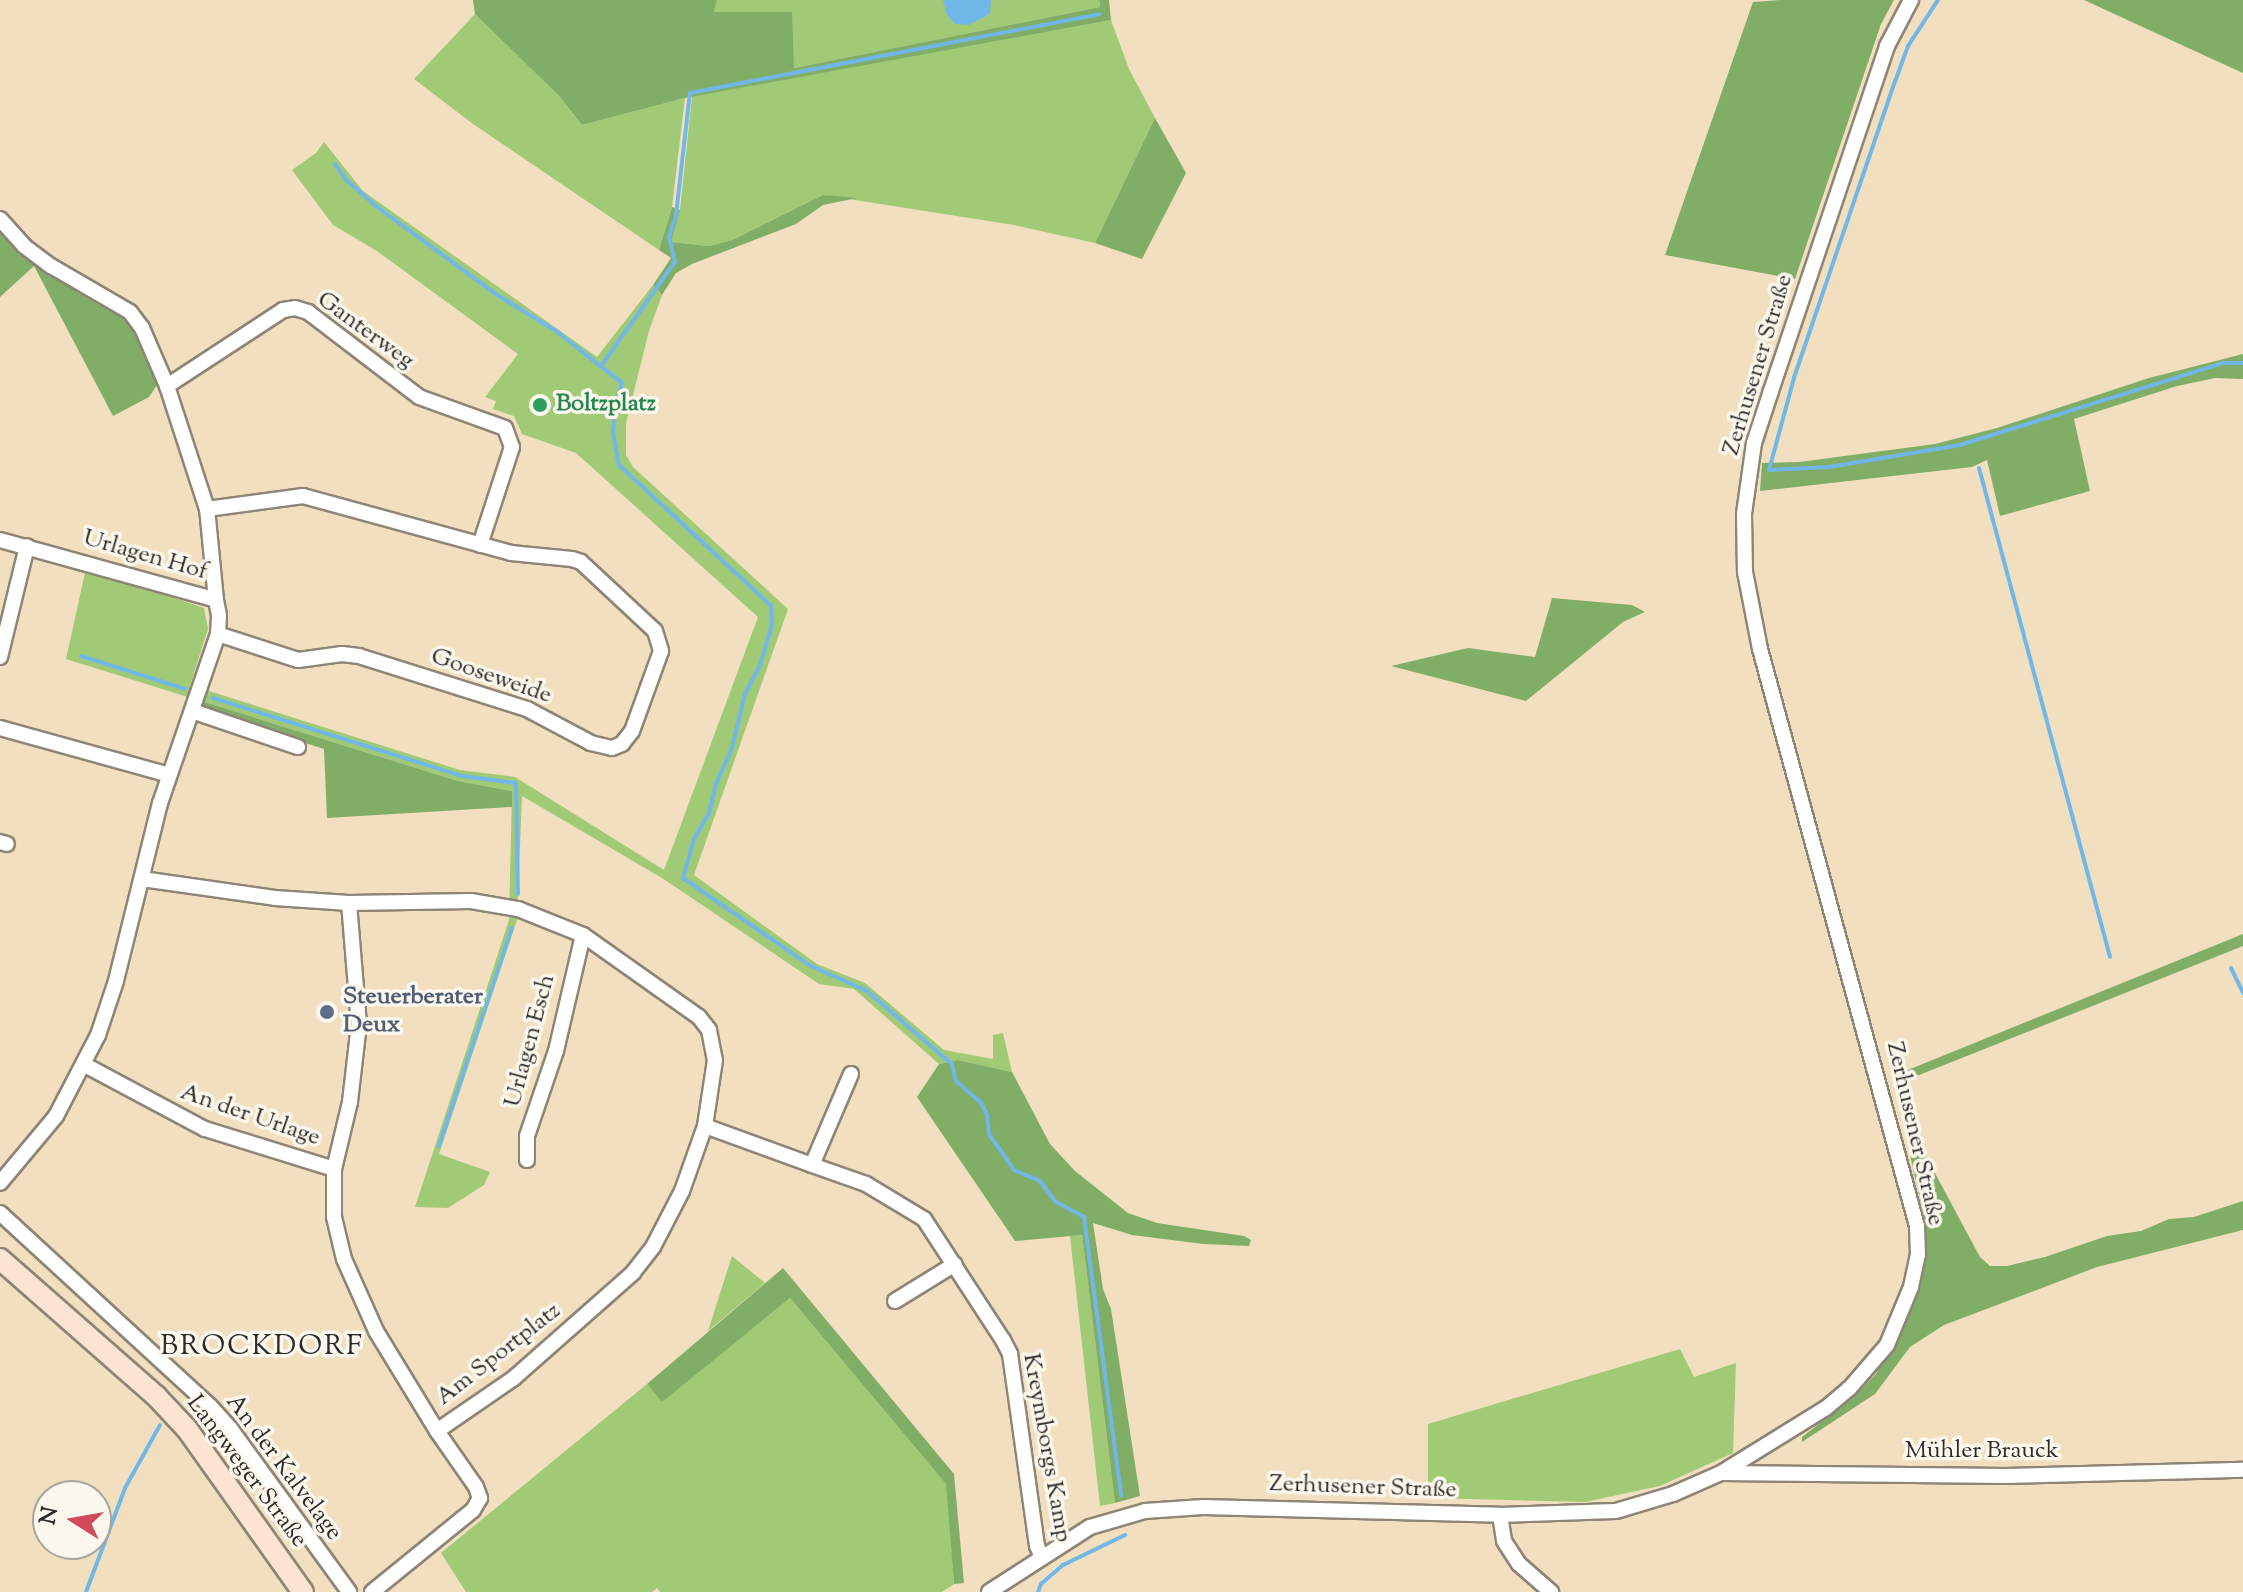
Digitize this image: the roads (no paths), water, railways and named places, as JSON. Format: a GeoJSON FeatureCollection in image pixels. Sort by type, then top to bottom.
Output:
{"type":"FeatureCollection","features":[{"type":"Feature","properties":{"kind":"street","name":"Zerhusener Straße"},"geometry":{"type":"LineString","coordinates":[[989,1592],[1090,1527],[1145,1511],[1203,1507],[1500,1515],[1616,1511],[1673,1494],[1721,1473],[1826,1408],[1869,1368],[1900,1319],[1918,1255],[1917,1226],[1760,649],[1745,572],[1744,544],[1746,492],[1754,443],[1887,46],[1911,0]]}},
{"type":"Feature","properties":{"kind":"street"},"geometry":{"type":"LineString","coordinates":[[0,219],[24,246],[51,266],[130,312],[142,328],[167,386],[207,509],[216,600]]}},
{"type":"Feature","properties":{"kind":"street","name":"Ganterweg"},"geometry":{"type":"LineString","coordinates":[[167,386],[283,310],[295,308],[308,312],[419,397],[505,428],[512,447],[480,545]]}},
{"type":"Feature","properties":{"kind":"street","name":"Gooseweide"},"geometry":{"type":"LineString","coordinates":[[207,509],[303,496],[480,545],[581,562],[655,631],[661,651],[632,731],[622,744],[612,748],[591,743],[527,709],[359,656],[342,654],[298,660],[218,634]]}},
{"type":"Feature","properties":{"kind":"street","name":"Urlagen Hof"},"geometry":{"type":"LineString","coordinates":[[0,540],[216,600],[218,634]]}},
{"type":"Feature","properties":{"kind":"street"},"geometry":{"type":"LineString","coordinates":[[0,657],[27,546]]}},
{"type":"Feature","properties":{"kind":"street"},"geometry":{"type":"LineString","coordinates":[[0,1183],[50,1124],[85,1065],[112,995],[169,775],[218,634]]}},
{"type":"Feature","properties":{"kind":"street"},"geometry":{"type":"LineString","coordinates":[[192,711],[298,747]]}},
{"type":"Feature","properties":{"kind":"street"},"geometry":{"type":"LineString","coordinates":[[0,728],[169,775]]}},
{"type":"Feature","properties":{"kind":"street"},"geometry":{"type":"LineString","coordinates":[[142,879],[275,898],[349,903],[471,901],[518,909],[583,935],[699,1017],[709,1030],[715,1060],[705,1126]]}},
{"type":"Feature","properties":{"kind":"street","name":"An der Urlage"},"geometry":{"type":"LineString","coordinates":[[85,1065],[205,1129],[334,1169],[350,1102],[359,1024],[349,903]]}},
{"type":"Feature","properties":{"kind":"street","name":"Urlagen Esch"},"geometry":{"type":"LineString","coordinates":[[527,1160],[527,1136],[556,1051],[583,935]]}},
{"type":"Feature","properties":{"kind":"street"},"geometry":{"type":"LineString","coordinates":[[812,1165],[851,1074]]}},
{"type":"Feature","properties":{"kind":"street","name":"Am Sportplatz"},"geometry":{"type":"LineString","coordinates":[[437,1431],[514,1378],[633,1273],[653,1247],[682,1191],[705,1126]]}},
{"type":"Feature","properties":{"kind":"street","name":"Kreymborgs Kamp"},"geometry":{"type":"LineString","coordinates":[[705,1126],[866,1184],[924,1219],[1010,1354],[1037,1546],[1042,1557]]}},
{"type":"Feature","properties":{"kind":"street","name":"Am Sportplatz"},"geometry":{"type":"LineString","coordinates":[[334,1169],[334,1217],[357,1293],[376,1331],[437,1431],[476,1487],[480,1498],[473,1510],[372,1592]]}},
{"type":"Feature","properties":{"kind":"street","name":"An der Kalvelage"},"geometry":{"type":"LineString","coordinates":[[0,1213],[210,1406],[230,1428],[349,1592]]}},
{"type":"Feature","properties":{"kind":"street","name":"Langweger Straße"},"geometry":{"type":"LineString","coordinates":[[0,1259],[156,1396],[187,1429],[303,1592]]}},
{"type":"Feature","properties":{"kind":"street"},"geometry":{"type":"LineString","coordinates":[[895,1301],[955,1264]]}},
{"type":"Feature","properties":{"kind":"street","name":"Mühler Brauck"},"geometry":{"type":"LineString","coordinates":[[1721,1473],[2006,1476],[2243,1470]]}},
{"type":"Feature","properties":{"kind":"street"},"geometry":{"type":"LineString","coordinates":[[1500,1515],[1504,1541],[1519,1564],[1551,1592]]}},
{"type":"Feature","properties":{"kind":"water"},"geometry":{"type":"Polygon","coordinates":[[[943,0],[991,0],[990,14],[969,25],[955,24],[947,15],[943,0]]]}},
{"type":"Feature","properties":{"kind":"waterway"},"geometry":{"type":"LineString","coordinates":[[1938,0],[1908,46],[1895,81],[1794,378],[1769,470],[1829,467],[1960,445],[2224,363],[2243,363]]}},
{"type":"Feature","properties":{"kind":"waterway"},"geometry":{"type":"LineString","coordinates":[[601,366],[675,262],[669,237],[676,215],[690,93],[1099,14]]}},
{"type":"Feature","properties":{"kind":"waterway"},"geometry":{"type":"LineString","coordinates":[[335,164],[345,179],[376,206],[497,295],[556,331],[622,383],[613,432],[619,465],[771,606],[772,625],[760,665],[745,694],[732,748],[716,784],[709,813],[694,839],[683,878],[809,965],[867,991],[952,1064],[956,1081],[981,1103],[987,1115],[989,1134],[1014,1170],[1040,1181],[1056,1202],[1084,1217],[1121,1496]]}},
{"type":"Feature","properties":{"kind":"waterway"},"geometry":{"type":"LineString","coordinates":[[1979,468],[2110,957]]}},
{"type":"Feature","properties":{"kind":"waterway"},"geometry":{"type":"LineString","coordinates":[[81,656],[185,689]]}},
{"type":"Feature","properties":{"kind":"waterway"},"geometry":{"type":"LineString","coordinates":[[213,698],[462,776],[516,783],[518,894]]}},
{"type":"Feature","properties":{"kind":"waterway"},"geometry":{"type":"LineString","coordinates":[[439,1146],[512,928]]}},
{"type":"Feature","properties":{"kind":"waterway"},"geometry":{"type":"LineString","coordinates":[[2231,968],[2243,993]]}},
{"type":"Feature","properties":{"kind":"waterway"},"geometry":{"type":"LineString","coordinates":[[86,1592],[125,1488],[160,1425]]}},
{"type":"Feature","properties":{"kind":"waterway"},"geometry":{"type":"LineString","coordinates":[[1038,1592],[1041,1584],[1063,1565],[1125,1535]]}},
{"type":"Feature","properties":{"kind":"place","name":"Boltzplatz"},"geometry":{"type":"Point","coordinates":[540,405]}},
{"type":"Feature","properties":{"kind":"place","name":"Steuerberater Deux"},"geometry":{"type":"Point","coordinates":[327,1012]}},
{"type":"Feature","properties":{"kind":"district","name":"BROCKDORF"},"geometry":{"type":"Point","coordinates":[262,1347]}}]}
